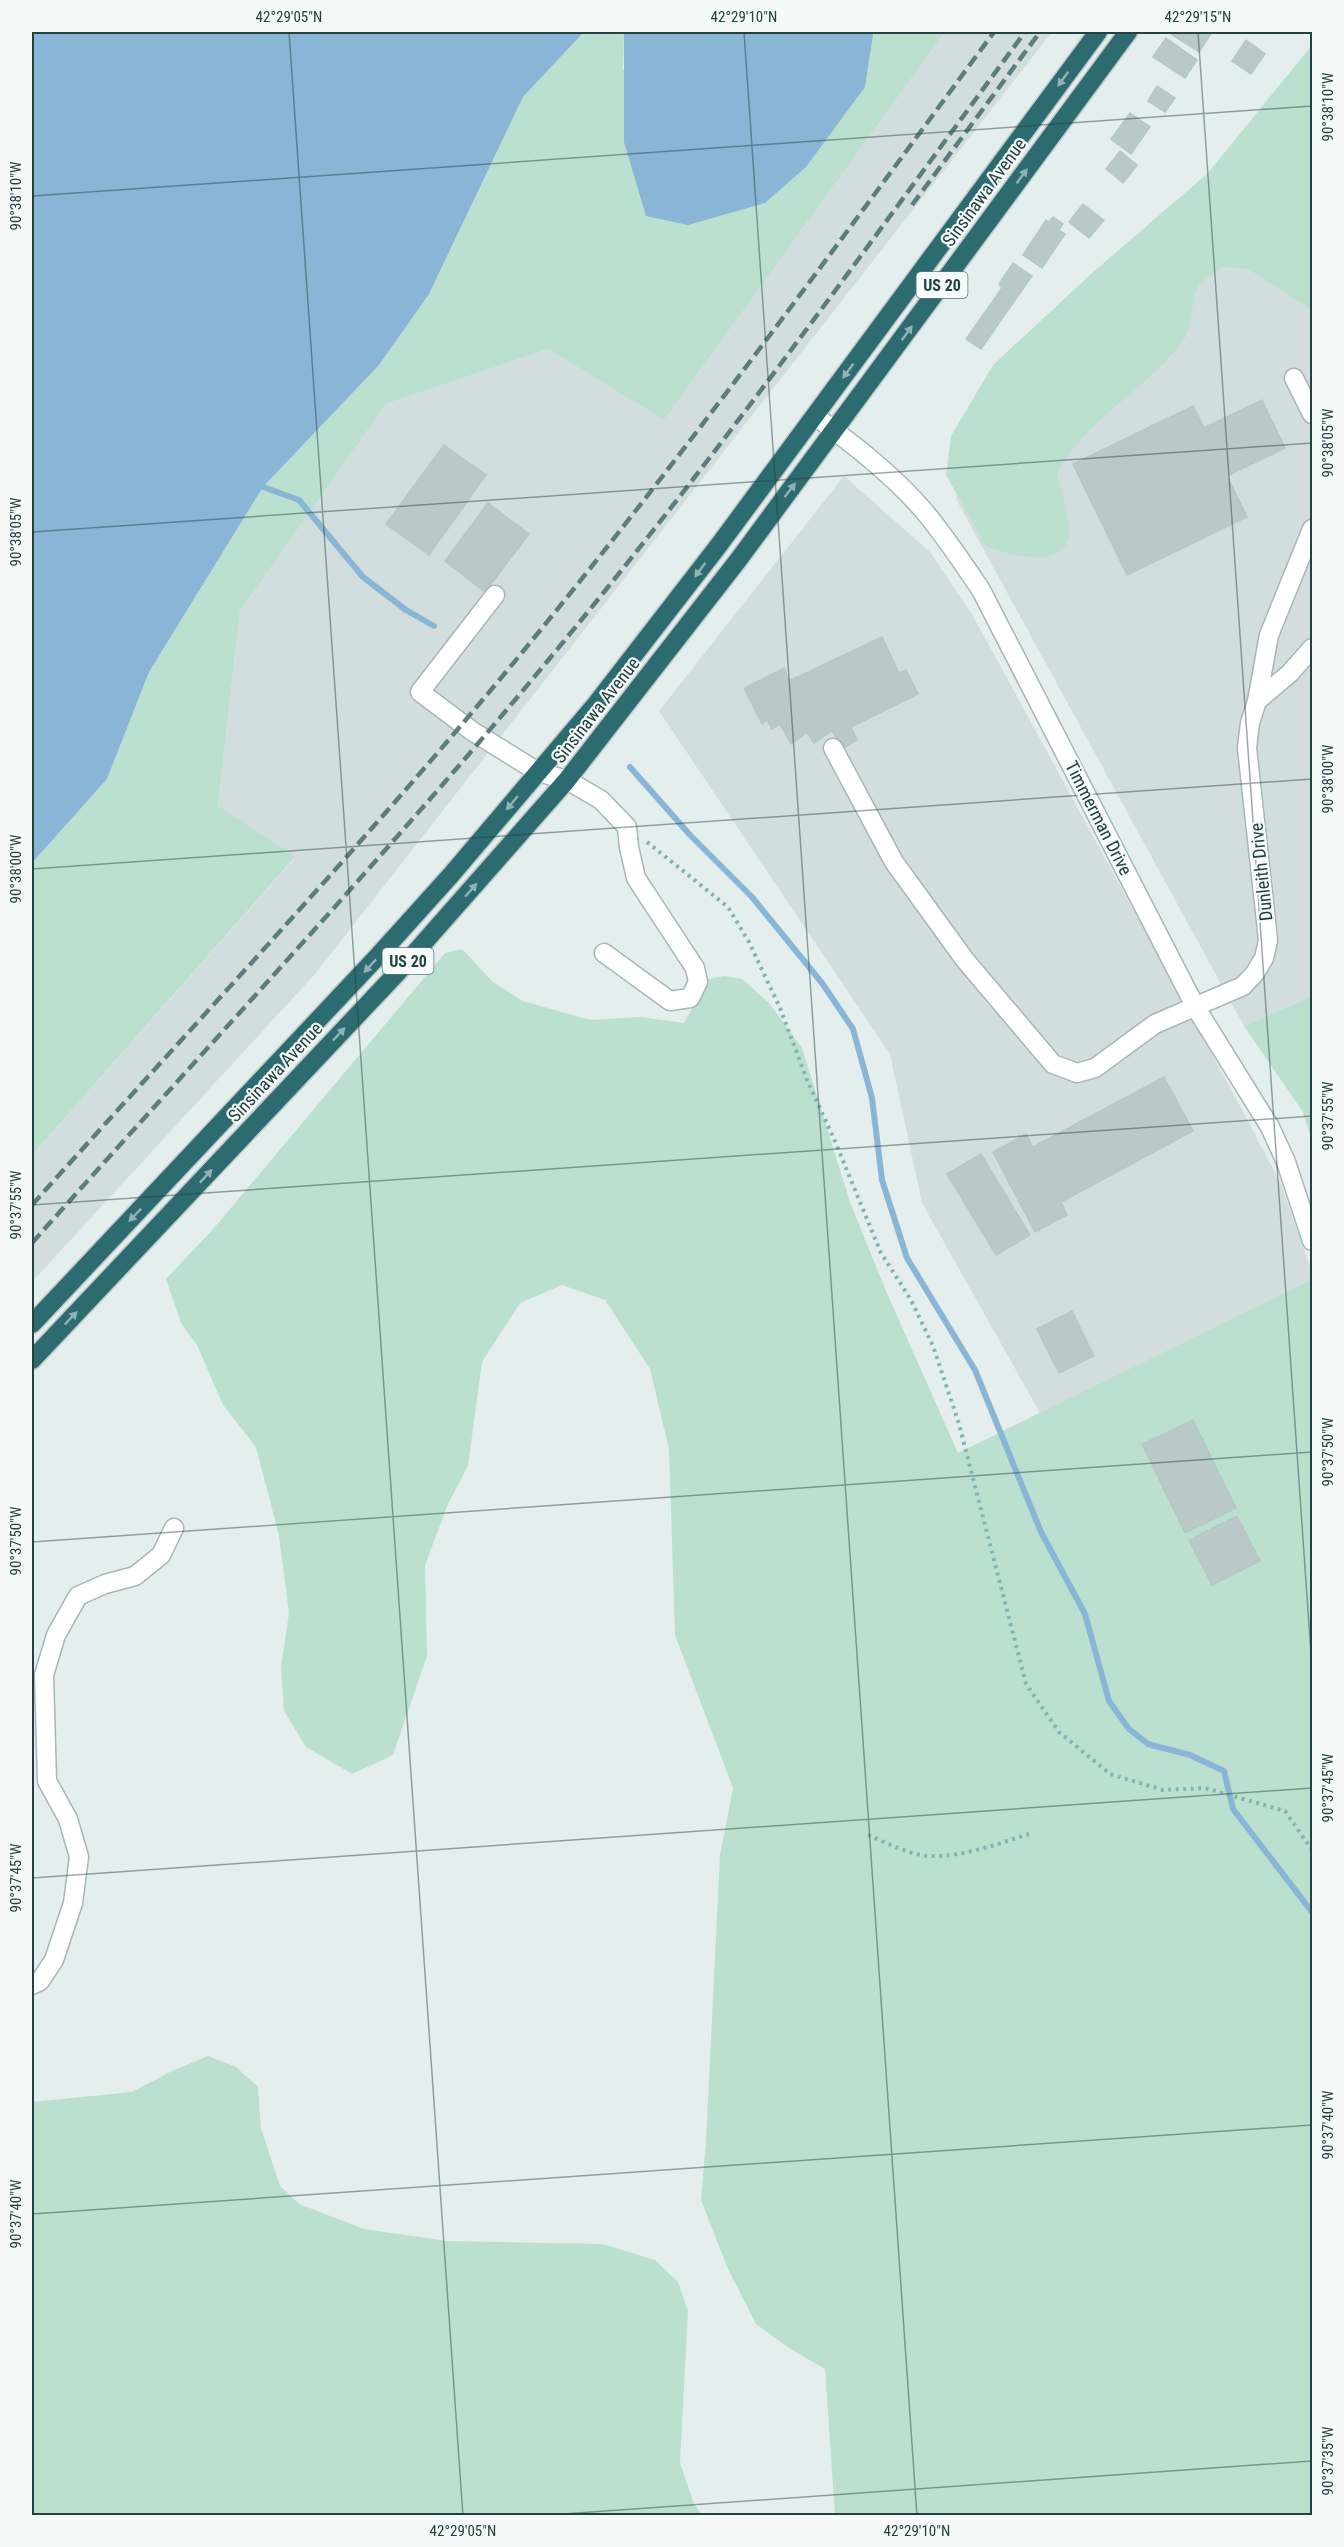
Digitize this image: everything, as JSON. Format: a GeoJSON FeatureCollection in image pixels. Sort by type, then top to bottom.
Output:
{"type":"FeatureCollection","features":[{"type":"Feature","properties":{"kind":"highway","name":"Sinsinawa Avenue"},"geometry":{"type":"LineString","coordinates":[[32,1324],[378,957],[538,772],[678,599],[1098,32]]}},
{"type":"Feature","properties":{"kind":"highway","name":"Sinsinawa Avenue"},"geometry":{"type":"LineString","coordinates":[[32,1360],[398,972],[567,780],[696,615],[835,430],[1128,32]]}},
{"type":"Feature","properties":{"kind":"street"},"geometry":{"type":"LineString","coordinates":[[1294,378],[1312,414]]}},
{"type":"Feature","properties":{"kind":"street","name":"Timmerman Drive"},"geometry":{"type":"LineString","coordinates":[[815,416],[892,478],[923,509],[952,545],[981,590],[1196,1008],[1270,1127],[1286,1162],[1312,1241]]}},
{"type":"Feature","properties":{"kind":"street","name":"Dunleith Drive"},"geometry":{"type":"LineString","coordinates":[[833,748],[894,862],[965,960],[1053,1064],[1077,1073],[1095,1068],[1155,1024],[1243,986],[1255,973],[1264,958],[1268,940],[1247,748],[1250,723],[1257,700],[1269,635],[1312,529]]}},
{"type":"Feature","properties":{"kind":"street"},"geometry":{"type":"LineString","coordinates":[[495,595],[420,692],[477,735],[538,772],[567,780],[601,800],[627,827],[636,878],[695,968],[698,982],[690,998],[670,1001],[604,953]]}},
{"type":"Feature","properties":{"kind":"street"},"geometry":{"type":"LineString","coordinates":[[1257,700],[1290,673],[1312,648]]}},
{"type":"Feature","properties":{"kind":"street"},"geometry":{"type":"LineString","coordinates":[[32,1985],[40,1981],[54,1960],[73,1903],[79,1857],[68,1819],[39,1785],[44,1676],[56,1635],[78,1596],[105,1584],[135,1576],[161,1555],[174,1528]]}},
{"type":"Feature","properties":{"kind":"path"},"geometry":{"type":"LineString","coordinates":[[627,827],[728,907],[749,942],[771,989],[881,1253],[911,1300],[933,1346],[965,1447],[1026,1684],[1059,1732],[1110,1774],[1163,1790],[1205,1788],[1285,1811],[1312,1850]]}},
{"type":"Feature","properties":{"kind":"path"},"geometry":{"type":"LineString","coordinates":[[868,1835],[897,1848],[928,1856],[968,1852],[1029,1834]]}},
{"type":"Feature","properties":{"kind":"shaded area"},"geometry":{"type":"Polygon","coordinates":[[[945,32],[1052,32],[315,974],[32,1282],[32,1155],[295,858],[218,807],[240,611],[386,404],[548,349],[664,420],[945,32]]]}},
{"type":"Feature","properties":{"kind":"shaded area"},"geometry":{"type":"Polygon","coordinates":[[[1208,173],[1312,286],[1312,996],[1244,1026],[956,499],[984,427],[1208,173]]]}},
{"type":"Feature","properties":{"kind":"shaded area"},"geometry":{"type":"Polygon","coordinates":[[[844,476],[930,552],[973,616],[1280,1182],[1312,1272],[1312,1279],[1040,1413],[922,1203],[890,1054],[659,711],[844,476]]]}},
{"type":"Feature","properties":{"kind":"green space"},"geometry":{"type":"Polygon","coordinates":[[[588,32],[624,32],[623,70],[865,87],[872,32],[945,32],[664,420],[548,349],[386,404],[240,611],[218,806],[295,857],[32,1155],[32,863],[107,779],[149,672],[263,487],[379,365],[429,294],[523,97],[581,35],[588,32]]]}},
{"type":"Feature","properties":{"kind":"green space"},"geometry":{"type":"Polygon","coordinates":[[[1312,45],[1312,310],[1248,269],[1223,267],[1208,277],[1197,290],[1189,328],[1183,341],[1152,375],[1084,436],[1069,454],[1057,474],[1070,532],[1064,548],[1055,554],[1032,557],[1007,553],[986,546],[946,475],[951,436],[993,365],[1091,274],[1208,173],[1312,45]]]}},
{"type":"Feature","properties":{"kind":"green space"},"geometry":{"type":"Polygon","coordinates":[[[462,949],[493,982],[523,1001],[590,1020],[640,1017],[684,1023],[708,979],[725,976],[742,979],[769,1003],[802,1048],[850,1202],[886,1291],[958,1453],[1312,1279],[1312,2515],[835,2515],[825,2369],[789,2348],[756,2324],[728,2269],[701,2200],[720,1855],[733,1788],[675,1635],[669,1449],[650,1369],[605,1300],[562,1285],[520,1303],[482,1362],[468,1466],[448,1504],[425,1565],[427,1656],[393,1755],[352,1774],[306,1747],[284,1711],[281,1667],[289,1613],[279,1536],[256,1447],[223,1405],[197,1345],[181,1323],[166,1279],[214,1228],[445,953],[462,949]]]}},
{"type":"Feature","properties":{"kind":"green space"},"geometry":{"type":"Polygon","coordinates":[[[1312,996],[1312,1141],[1303,1112],[1244,1026],[1312,996]]]}},
{"type":"Feature","properties":{"kind":"green space"},"geometry":{"type":"Polygon","coordinates":[[[208,2056],[236,2067],[258,2087],[261,2128],[280,2186],[299,2204],[364,2229],[447,2241],[603,2244],[655,2260],[678,2282],[688,2311],[680,2463],[694,2504],[702,2515],[32,2515],[32,2102],[132,2092],[172,2071],[208,2056]]]}},
{"type":"Feature","properties":{"kind":"water"},"geometry":{"type":"Polygon","coordinates":[[[32,32],[588,32],[581,35],[523,97],[429,294],[379,365],[263,487],[149,672],[107,779],[32,863],[32,32]]]}},
{"type":"Feature","properties":{"kind":"water"},"geometry":{"type":"Polygon","coordinates":[[[624,32],[872,32],[873,35],[865,87],[806,167],[765,203],[688,225],[646,216],[624,142],[624,32]]]}},
{"type":"Feature","properties":{"kind":"building"},"geometry":{"type":"Polygon","coordinates":[[[1173,32],[1212,32],[1199,52],[1171,34],[1173,32]]]}},
{"type":"Feature","properties":{"kind":"building"},"geometry":{"type":"Polygon","coordinates":[[[1166,38],[1197,60],[1185,78],[1153,57],[1166,38]]]}},
{"type":"Feature","properties":{"kind":"building"},"geometry":{"type":"Polygon","coordinates":[[[1246,40],[1265,54],[1251,74],[1232,61],[1246,40]]]}},
{"type":"Feature","properties":{"kind":"building"},"geometry":{"type":"Polygon","coordinates":[[[1157,86],[1175,98],[1165,112],[1148,101],[1157,86]]]}},
{"type":"Feature","properties":{"kind":"building"},"geometry":{"type":"Polygon","coordinates":[[[1130,113],[1150,127],[1131,154],[1111,139],[1130,113]]]}},
{"type":"Feature","properties":{"kind":"building"},"geometry":{"type":"Polygon","coordinates":[[[1120,151],[1137,165],[1123,183],[1106,169],[1120,151]]]}},
{"type":"Feature","properties":{"kind":"building"},"geometry":{"type":"Polygon","coordinates":[[[1083,204],[1104,220],[1089,238],[1069,222],[1083,204]]]}},
{"type":"Feature","properties":{"kind":"building"},"geometry":{"type":"Polygon","coordinates":[[[1053,217],[1063,224],[1059,230],[1065,234],[1042,268],[1023,255],[1046,220],[1049,222],[1053,217]]]}},
{"type":"Feature","properties":{"kind":"building"},"geometry":{"type":"Polygon","coordinates":[[[1013,263],[1032,276],[981,349],[966,339],[1002,288],[999,284],[1013,263]]]}},
{"type":"Feature","properties":{"kind":"building"},"geometry":{"type":"Polygon","coordinates":[[[1262,400],[1285,448],[1227,476],[1247,517],[1127,575],[1073,464],[1193,406],[1204,428],[1262,400]]]}},
{"type":"Feature","properties":{"kind":"building"},"geometry":{"type":"Polygon","coordinates":[[[444,445],[486,475],[429,555],[386,524],[444,445]]]}},
{"type":"Feature","properties":{"kind":"building"},"geometry":{"type":"Polygon","coordinates":[[[488,503],[529,534],[485,592],[445,561],[488,503]]]}},
{"type":"Feature","properties":{"kind":"building"},"geometry":{"type":"Polygon","coordinates":[[[882,637],[899,673],[906,670],[918,694],[851,727],[857,740],[843,748],[832,731],[814,743],[807,732],[791,744],[780,724],[772,729],[767,720],[762,724],[744,688],[784,668],[789,681],[882,637]]]}},
{"type":"Feature","properties":{"kind":"building"},"geometry":{"type":"Polygon","coordinates":[[[1164,1077],[1193,1131],[1061,1202],[1067,1215],[1035,1232],[993,1152],[1026,1134],[1033,1147],[1164,1077]]]}},
{"type":"Feature","properties":{"kind":"building"},"geometry":{"type":"Polygon","coordinates":[[[981,1154],[1030,1235],[996,1255],[947,1174],[981,1154]]]}},
{"type":"Feature","properties":{"kind":"building"},"geometry":{"type":"Polygon","coordinates":[[[1072,1311],[1094,1356],[1059,1373],[1037,1329],[1072,1311]]]}},
{"type":"Feature","properties":{"kind":"building"},"geometry":{"type":"Polygon","coordinates":[[[1193,1420],[1236,1508],[1185,1533],[1142,1444],[1193,1420]]]}},
{"type":"Feature","properties":{"kind":"building"},"geometry":{"type":"Polygon","coordinates":[[[1237,1516],[1260,1561],[1212,1585],[1189,1540],[1237,1516]]]}},
{"type":"Feature","properties":{"kind":"waterway"},"geometry":{"type":"LineString","coordinates":[[263,487],[299,500],[363,577],[406,610],[434,626]]}},
{"type":"Feature","properties":{"kind":"waterway"},"geometry":{"type":"LineString","coordinates":[[630,767],[690,835],[752,897],[822,983],[853,1029],[872,1098],[882,1180],[907,1258],[975,1370],[1041,1532],[1085,1614],[1109,1701],[1129,1729],[1148,1744],[1190,1755],[1224,1771],[1233,1809],[1312,1912]]}},
{"type":"Feature","properties":{"kind":"railway"},"geometry":{"type":"LineString","coordinates":[[32,1205],[358,844],[547,622],[662,477],[830,255],[994,32]]}},
{"type":"Feature","properties":{"kind":"railway"},"geometry":{"type":"LineString","coordinates":[[32,1243],[368,870],[564,641],[741,416],[1025,32]]}},
{"type":"Feature","properties":{"kind":"railway"},"geometry":{"type":"LineString","coordinates":[[912,205],[1040,32]]}}]}
